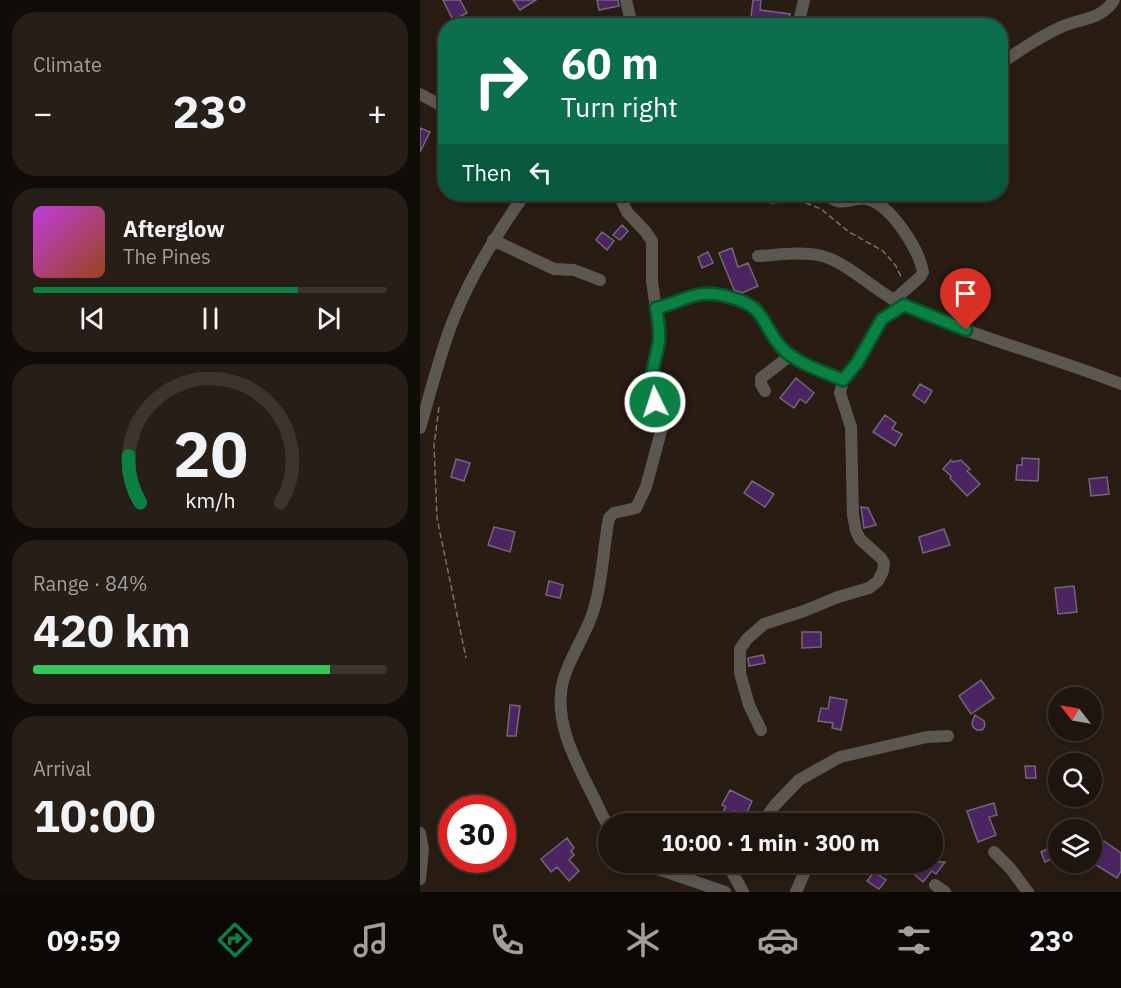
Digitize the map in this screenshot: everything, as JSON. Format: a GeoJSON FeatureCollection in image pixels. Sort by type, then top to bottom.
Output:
{"type":"FeatureCollection","features":[{"type":"Feature","properties":{"kind":"street"},"geometry":{"type":"LineString","coordinates":[[626,0],[630,18]]}},
{"type":"Feature","properties":{"kind":"street"},"geometry":{"type":"LineString","coordinates":[[800,18],[804,0]]}},
{"type":"Feature","properties":{"kind":"street"},"geometry":{"type":"LineString","coordinates":[[1008,58],[1027,45],[1064,26],[1095,17],[1109,9],[1114,0]]}},
{"type":"Feature","properties":{"kind":"street"},"geometry":{"type":"LineString","coordinates":[[420,94],[438,104]]}},
{"type":"Feature","properties":{"kind":"street"},"geometry":{"type":"LineString","coordinates":[[420,428],[454,318],[493,240],[520,201]]}},
{"type":"Feature","properties":{"kind":"street"},"geometry":{"type":"LineString","coordinates":[[602,813],[565,733],[561,707],[562,687],[569,663],[580,644],[595,607],[603,570],[609,518],[614,513],[636,508],[646,487],[664,420],[663,412],[655,402],[652,390],[659,330],[652,281],[652,241],[627,212],[622,201]]}},
{"type":"Feature","properties":{"kind":"street"},"geometry":{"type":"LineString","coordinates":[[761,730],[740,674],[740,649],[747,639],[764,624],[869,588],[878,581],[883,571],[884,563],[878,554],[860,539],[854,523],[851,427],[840,393],[843,380],[857,363],[882,319],[899,303],[907,288],[923,272],[904,233],[890,213],[874,201]]}},
{"type":"Feature","properties":{"kind":"street"},"geometry":{"type":"LineString","coordinates":[[493,240],[554,269],[574,270],[600,280]]}},
{"type":"Feature","properties":{"kind":"street"},"geometry":{"type":"LineString","coordinates":[[758,256],[810,254],[826,257],[899,303],[955,326],[1121,384]]}},
{"type":"Feature","properties":{"kind":"street"},"geometry":{"type":"LineString","coordinates":[[656,308],[706,294],[748,303],[760,314],[782,349],[843,380]]}},
{"type":"Feature","properties":{"kind":"street"},"geometry":{"type":"LineString","coordinates":[[765,391],[761,378],[791,355]]}},
{"type":"Feature","properties":{"kind":"street"},"geometry":{"type":"LineString","coordinates":[[769,813],[799,780],[840,757],[927,737],[948,736]]}},
{"type":"Feature","properties":{"kind":"street"},"geometry":{"type":"LineString","coordinates":[[420,833],[423,849],[420,879]]}},
{"type":"Feature","properties":{"kind":"street"},"geometry":{"type":"LineString","coordinates":[[994,852],[1010,868],[1028,892]]}},
{"type":"Feature","properties":{"kind":"street"},"geometry":{"type":"LineString","coordinates":[[670,873],[725,892]]}},
{"type":"Feature","properties":{"kind":"street"},"geometry":{"type":"LineString","coordinates":[[733,873],[743,892]]}},
{"type":"Feature","properties":{"kind":"street"},"geometry":{"type":"LineString","coordinates":[[796,892],[804,873]]}},
{"type":"Feature","properties":{"kind":"street"},"geometry":{"type":"LineString","coordinates":[[934,885],[945,892]]}},
{"type":"Feature","properties":{"kind":"path"},"geometry":{"type":"LineString","coordinates":[[770,203],[801,201],[821,209],[849,232],[883,251],[896,266],[907,288]]}},
{"type":"Feature","properties":{"kind":"path"},"geometry":{"type":"LineString","coordinates":[[439,407],[434,446],[437,518],[466,658]]}},
{"type":"Feature","properties":{"kind":"building"},"geometry":{"type":"Polygon","coordinates":[[[443,0],[460,0],[467,13],[452,18],[443,0]]]}},
{"type":"Feature","properties":{"kind":"building"},"geometry":{"type":"Polygon","coordinates":[[[513,0],[536,0],[520,10],[513,0]]]}},
{"type":"Feature","properties":{"kind":"building"},"geometry":{"type":"Polygon","coordinates":[[[597,0],[618,0],[619,6],[599,10],[597,0]]]}},
{"type":"Feature","properties":{"kind":"building"},"geometry":{"type":"Polygon","coordinates":[[[753,0],[761,0],[760,10],[790,14],[789,18],[751,18],[753,0]]]}},
{"type":"Feature","properties":{"kind":"building"},"geometry":{"type":"Polygon","coordinates":[[[420,128],[430,132],[420,152],[420,128]]]}},
{"type":"Feature","properties":{"kind":"building"},"geometry":{"type":"Polygon","coordinates":[[[622,225],[628,231],[620,240],[613,235],[622,225]]]}},
{"type":"Feature","properties":{"kind":"building"},"geometry":{"type":"Polygon","coordinates":[[[602,232],[614,241],[607,250],[596,240],[602,232]]]}},
{"type":"Feature","properties":{"kind":"building"},"geometry":{"type":"Polygon","coordinates":[[[732,248],[738,267],[748,263],[758,286],[742,293],[734,290],[719,253],[732,248]]]}},
{"type":"Feature","properties":{"kind":"building"},"geometry":{"type":"Polygon","coordinates":[[[708,252],[713,263],[702,268],[698,257],[708,252]]]}},
{"type":"Feature","properties":{"kind":"building"},"geometry":{"type":"Polygon","coordinates":[[[796,378],[814,393],[806,403],[800,399],[794,408],[780,398],[796,378]]]}},
{"type":"Feature","properties":{"kind":"building"},"geometry":{"type":"Polygon","coordinates":[[[920,384],[932,391],[925,403],[913,395],[920,384]]]}},
{"type":"Feature","properties":{"kind":"building"},"geometry":{"type":"Polygon","coordinates":[[[885,415],[896,423],[892,429],[902,434],[895,446],[873,432],[885,415]]]}},
{"type":"Feature","properties":{"kind":"building"},"geometry":{"type":"Polygon","coordinates":[[[1022,458],[1039,459],[1038,481],[1016,480],[1017,465],[1022,465],[1022,458]]]}},
{"type":"Feature","properties":{"kind":"building"},"geometry":{"type":"Polygon","coordinates":[[[456,459],[470,463],[464,481],[451,477],[456,459]]]}},
{"type":"Feature","properties":{"kind":"building"},"geometry":{"type":"Polygon","coordinates":[[[951,460],[953,462],[961,460],[970,469],[967,471],[980,484],[967,496],[943,469],[951,460]]]}},
{"type":"Feature","properties":{"kind":"building"},"geometry":{"type":"Polygon","coordinates":[[[1107,477],[1109,494],[1091,496],[1089,479],[1107,477]]]}},
{"type":"Feature","properties":{"kind":"building"},"geometry":{"type":"Polygon","coordinates":[[[752,481],[774,494],[765,507],[744,493],[752,481]]]}},
{"type":"Feature","properties":{"kind":"building"},"geometry":{"type":"Polygon","coordinates":[[[861,507],[868,508],[876,525],[864,528],[861,507]]]}},
{"type":"Feature","properties":{"kind":"building"},"geometry":{"type":"Polygon","coordinates":[[[494,527],[515,532],[510,552],[488,545],[494,527]]]}},
{"type":"Feature","properties":{"kind":"building"},"geometry":{"type":"Polygon","coordinates":[[[944,529],[950,545],[923,553],[919,537],[944,529]]]}},
{"type":"Feature","properties":{"kind":"building"},"geometry":{"type":"Polygon","coordinates":[[[549,581],[563,585],[560,598],[546,595],[549,581]]]}},
{"type":"Feature","properties":{"kind":"building"},"geometry":{"type":"Polygon","coordinates":[[[1074,586],[1077,612],[1058,614],[1055,588],[1074,586]]]}},
{"type":"Feature","properties":{"kind":"building"},"geometry":{"type":"Polygon","coordinates":[[[802,632],[821,632],[821,647],[802,648],[802,632]]]}},
{"type":"Feature","properties":{"kind":"building"},"geometry":{"type":"Polygon","coordinates":[[[763,655],[765,663],[749,666],[748,658],[763,655]]]}},
{"type":"Feature","properties":{"kind":"building"},"geometry":{"type":"Polygon","coordinates":[[[981,680],[994,698],[971,714],[959,696],[981,680]]]}},
{"type":"Feature","properties":{"kind":"building"},"geometry":{"type":"Polygon","coordinates":[[[830,697],[847,700],[841,730],[832,728],[833,723],[818,721],[821,708],[828,709],[830,697]]]}},
{"type":"Feature","properties":{"kind":"building"},"geometry":{"type":"Polygon","coordinates":[[[510,705],[520,706],[516,736],[507,736],[510,705]]]}},
{"type":"Feature","properties":{"kind":"building"},"geometry":{"type":"Polygon","coordinates":[[[975,715],[984,721],[985,726],[982,730],[973,727],[975,715]]]}},
{"type":"Feature","properties":{"kind":"building"},"geometry":{"type":"Polygon","coordinates":[[[1025,766],[1035,766],[1036,778],[1026,778],[1025,766]]]}},
{"type":"Feature","properties":{"kind":"building"},"geometry":{"type":"Polygon","coordinates":[[[730,790],[752,801],[747,813],[734,811],[725,813],[726,807],[722,805],[730,790]]]}},
{"type":"Feature","properties":{"kind":"building"},"geometry":{"type":"Polygon","coordinates":[[[994,803],[997,815],[989,817],[996,835],[978,842],[967,811],[994,803]]]}},
{"type":"Feature","properties":{"kind":"building"},"geometry":{"type":"Polygon","coordinates":[[[567,838],[574,848],[571,851],[574,855],[569,860],[579,871],[569,881],[557,867],[551,872],[541,859],[567,838]]]}},
{"type":"Feature","properties":{"kind":"building"},"geometry":{"type":"Polygon","coordinates":[[[1104,841],[1121,853],[1121,871],[1117,878],[1102,869],[1102,844],[1104,841]]]}},
{"type":"Feature","properties":{"kind":"building"},"geometry":{"type":"Polygon","coordinates":[[[1048,849],[1048,861],[1045,862],[1041,852],[1048,849]]]}},
{"type":"Feature","properties":{"kind":"building"},"geometry":{"type":"Polygon","coordinates":[[[873,873],[886,880],[879,889],[867,881],[873,873]]]}},
{"type":"Feature","properties":{"kind":"building"},"geometry":{"type":"Polygon","coordinates":[[[913,873],[930,873],[923,882],[913,873]]]}},
{"type":"Feature","properties":{"kind":"route"},"geometry":{"type":"LineString","coordinates":[[655,402],[652,376],[659,330],[656,308],[697,295],[718,295],[748,303],[760,314],[782,349],[812,367],[843,380],[857,363],[882,319],[904,305],[966,330]]}}]}
